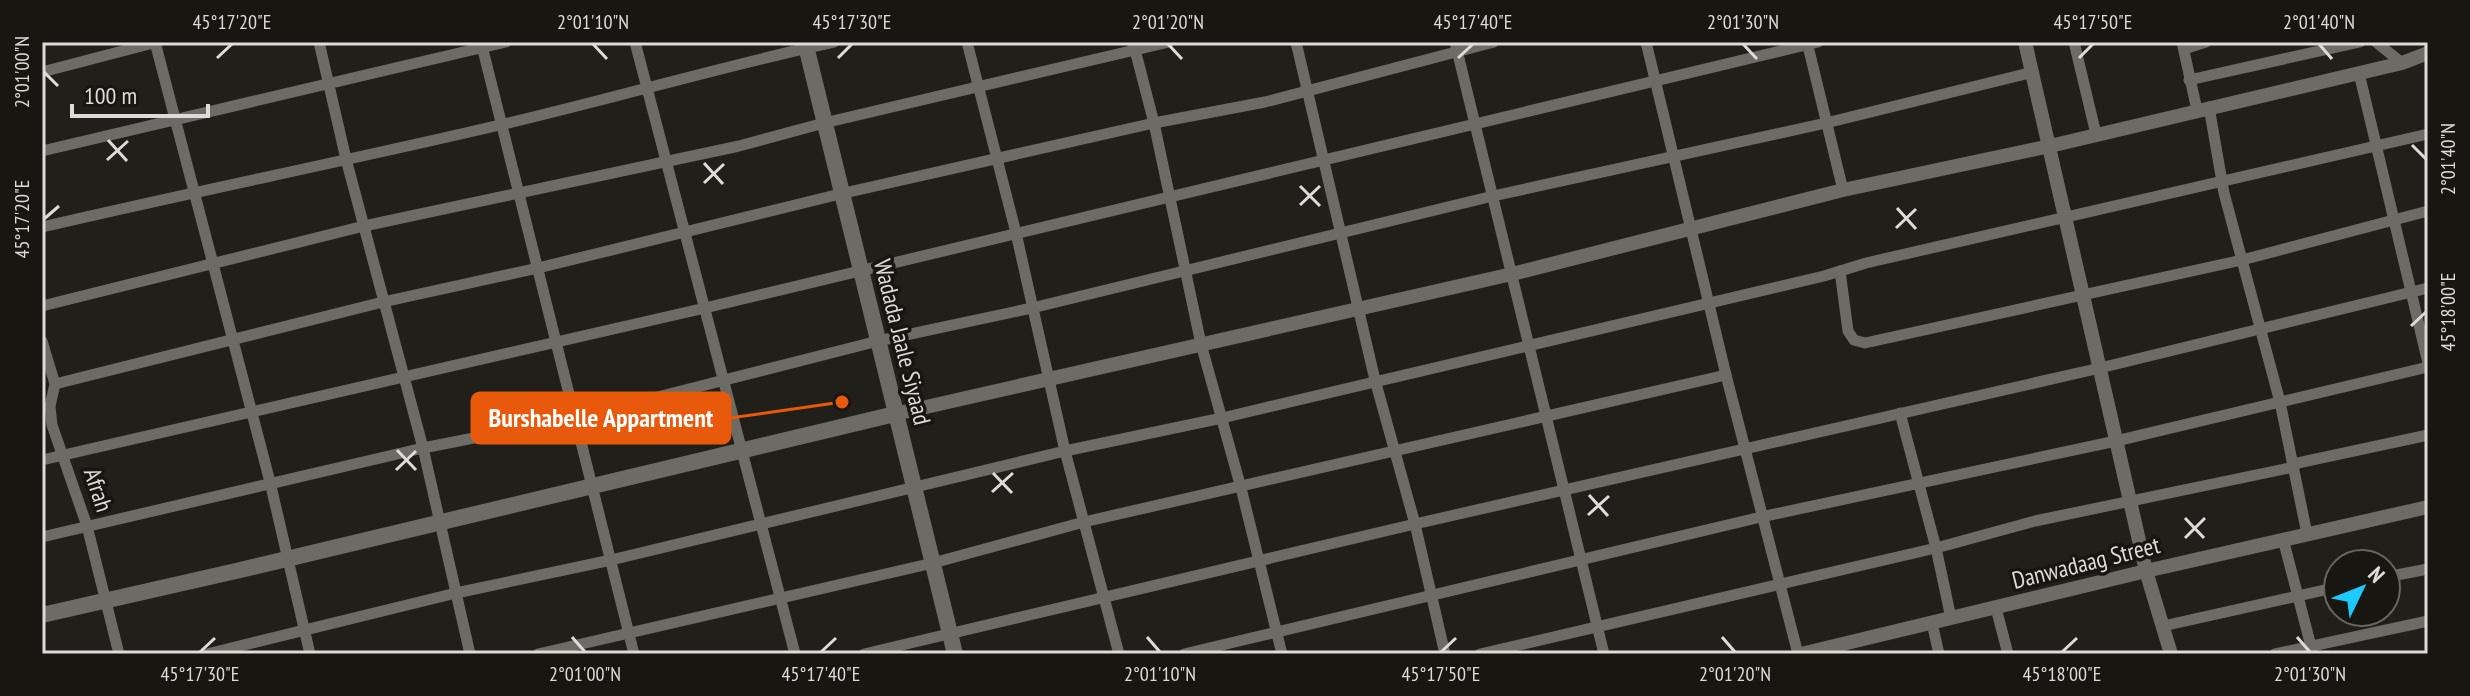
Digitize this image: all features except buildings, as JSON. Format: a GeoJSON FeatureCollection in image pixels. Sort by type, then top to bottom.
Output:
{"type":"FeatureCollection","features":[{"type":"Feature","properties":{"kind":"main road","name":"Wadada Jaale Siyaad"},"geometry":{"type":"LineString","coordinates":[[805,45],[955,654]]}},
{"type":"Feature","properties":{"kind":"main road"},"geometry":{"type":"LineString","coordinates":[[42,615],[895,414]]}},
{"type":"Feature","properties":{"kind":"street"},"geometry":{"type":"LineString","coordinates":[[42,72],[155,42],[270,482],[310,654]]}},
{"type":"Feature","properties":{"kind":"street"},"geometry":{"type":"LineString","coordinates":[[319,42],[346,159],[423,448],[470,654]]}},
{"type":"Feature","properties":{"kind":"street"},"geometry":{"type":"LineString","coordinates":[[42,151],[175,122],[482,45],[506,42]]}},
{"type":"Feature","properties":{"kind":"street"},"geometry":{"type":"LineString","coordinates":[[635,42],[795,654]]}},
{"type":"Feature","properties":{"kind":"street"},"geometry":{"type":"LineString","coordinates":[[42,227],[502,125],[648,89],[805,45],[834,42]]}},
{"type":"Feature","properties":{"kind":"street"},"geometry":{"type":"LineString","coordinates":[[967,42],[1016,233],[1065,451],[1119,654]]}},
{"type":"Feature","properties":{"kind":"street"},"geometry":{"type":"LineString","coordinates":[[42,306],[364,226],[739,146],[1134,46],[1169,42]]}},
{"type":"Feature","properties":{"kind":"street"},"geometry":{"type":"LineString","coordinates":[[1296,42],[1375,380],[1415,524],[1445,654]]}},
{"type":"Feature","properties":{"kind":"street"},"geometry":{"type":"LineString","coordinates":[[55,384],[383,302],[538,268],[840,194],[1307,91],[1456,46],[1494,42]]}},
{"type":"Feature","properties":{"kind":"street"},"geometry":{"type":"LineString","coordinates":[[1646,42],[1761,517],[1800,654]]}},
{"type":"Feature","properties":{"kind":"street"},"geometry":{"type":"LineString","coordinates":[[2025,42],[2146,571],[2171,654]]}},
{"type":"Feature","properties":{"kind":"street"},"geometry":{"type":"LineString","coordinates":[[2074,42],[2096,134]]}},
{"type":"Feature","properties":{"kind":"street"},"geometry":{"type":"LineString","coordinates":[[2206,42],[2183,45],[2189,80],[2203,108],[2280,402],[2307,534]]}},
{"type":"Feature","properties":{"kind":"street"},"geometry":{"type":"LineString","coordinates":[[2189,80],[2360,42]]}},
{"type":"Feature","properties":{"kind":"street"},"geometry":{"type":"LineString","coordinates":[[2376,42],[2402,63]]}},
{"type":"Feature","properties":{"kind":"street"},"geometry":{"type":"LineString","coordinates":[[42,460],[1169,199],[1810,43],[1843,190]]}},
{"type":"Feature","properties":{"kind":"street"},"geometry":{"type":"LineString","coordinates":[[482,45],[634,654]]}},
{"type":"Feature","properties":{"kind":"street"},"geometry":{"type":"LineString","coordinates":[[1134,46],[1154,123],[1201,344],[1282,654]]}},
{"type":"Feature","properties":{"kind":"street"},"geometry":{"type":"LineString","coordinates":[[1456,46],[1604,654]]}},
{"type":"Feature","properties":{"kind":"street"},"geometry":{"type":"LineString","coordinates":[[895,414],[1512,274],[1843,190],[2050,146],[2402,63],[2428,53]]}},
{"type":"Feature","properties":{"kind":"street"},"geometry":{"type":"LineString","coordinates":[[42,537],[270,482],[575,418],[878,341],[1032,308],[1493,196],[1826,123],[2033,72]]}},
{"type":"Feature","properties":{"kind":"street"},"geometry":{"type":"LineString","coordinates":[[1184,654],[1761,517],[2116,441],[2428,365],[2359,73]]}},
{"type":"Feature","properties":{"kind":"street"},"geometry":{"type":"LineString","coordinates":[[207,654],[1065,451],[1528,348],[1709,302],[2428,134]]}},
{"type":"Feature","properties":{"kind":"street"},"geometry":{"type":"LineString","coordinates":[[1840,271],[1848,331],[1859,343],[2242,260],[2428,211]]}},
{"type":"Feature","properties":{"kind":"street"},"geometry":{"type":"LineString","coordinates":[[864,654],[1259,560],[2100,368],[2428,288]]}},
{"type":"Feature","properties":{"kind":"street","name":"Afrah"},"geometry":{"type":"LineString","coordinates":[[42,341],[55,384],[50,416],[87,526],[119,654]]}},
{"type":"Feature","properties":{"kind":"street"},"geometry":{"type":"LineString","coordinates":[[538,654],[933,563],[1084,522],[1726,375]]}},
{"type":"Feature","properties":{"kind":"street"},"geometry":{"type":"LineString","coordinates":[[1900,413],[1951,618]]}},
{"type":"Feature","properties":{"kind":"street"},"geometry":{"type":"LineString","coordinates":[[1480,654],[1936,548],[2035,521],[2130,503],[2428,435]]}},
{"type":"Feature","properties":{"kind":"street","name":"Danwadaag Street"},"geometry":{"type":"LineString","coordinates":[[1800,654],[2428,507]]}},
{"type":"Feature","properties":{"kind":"street"},"geometry":{"type":"LineString","coordinates":[[2283,539],[2312,650]]}},
{"type":"Feature","properties":{"kind":"street"},"geometry":{"type":"LineString","coordinates":[[2402,574],[2428,569]]}},
{"type":"Feature","properties":{"kind":"street"},"geometry":{"type":"LineString","coordinates":[[2163,626],[2322,591]]}},
{"type":"Feature","properties":{"kind":"street"},"geometry":{"type":"LineString","coordinates":[[1996,608],[2008,654]]}},
{"type":"Feature","properties":{"kind":"street"},"geometry":{"type":"LineString","coordinates":[[2275,654],[2312,650],[2428,621]]}},
{"type":"Feature","properties":{"kind":"street"},"geometry":{"type":"LineString","coordinates":[[1932,623],[1939,654]]}},
{"type":"Feature","properties":{"kind":"green space"},"geometry":{"type":"Polygon","coordinates":[[[718,391],[729,439],[703,444],[692,396],[718,391]]]}},
{"type":"Feature","properties":{"kind":"place","name":"Burshabelle Appartment"},"geometry":{"type":"Point","coordinates":[842,402]}}]}
